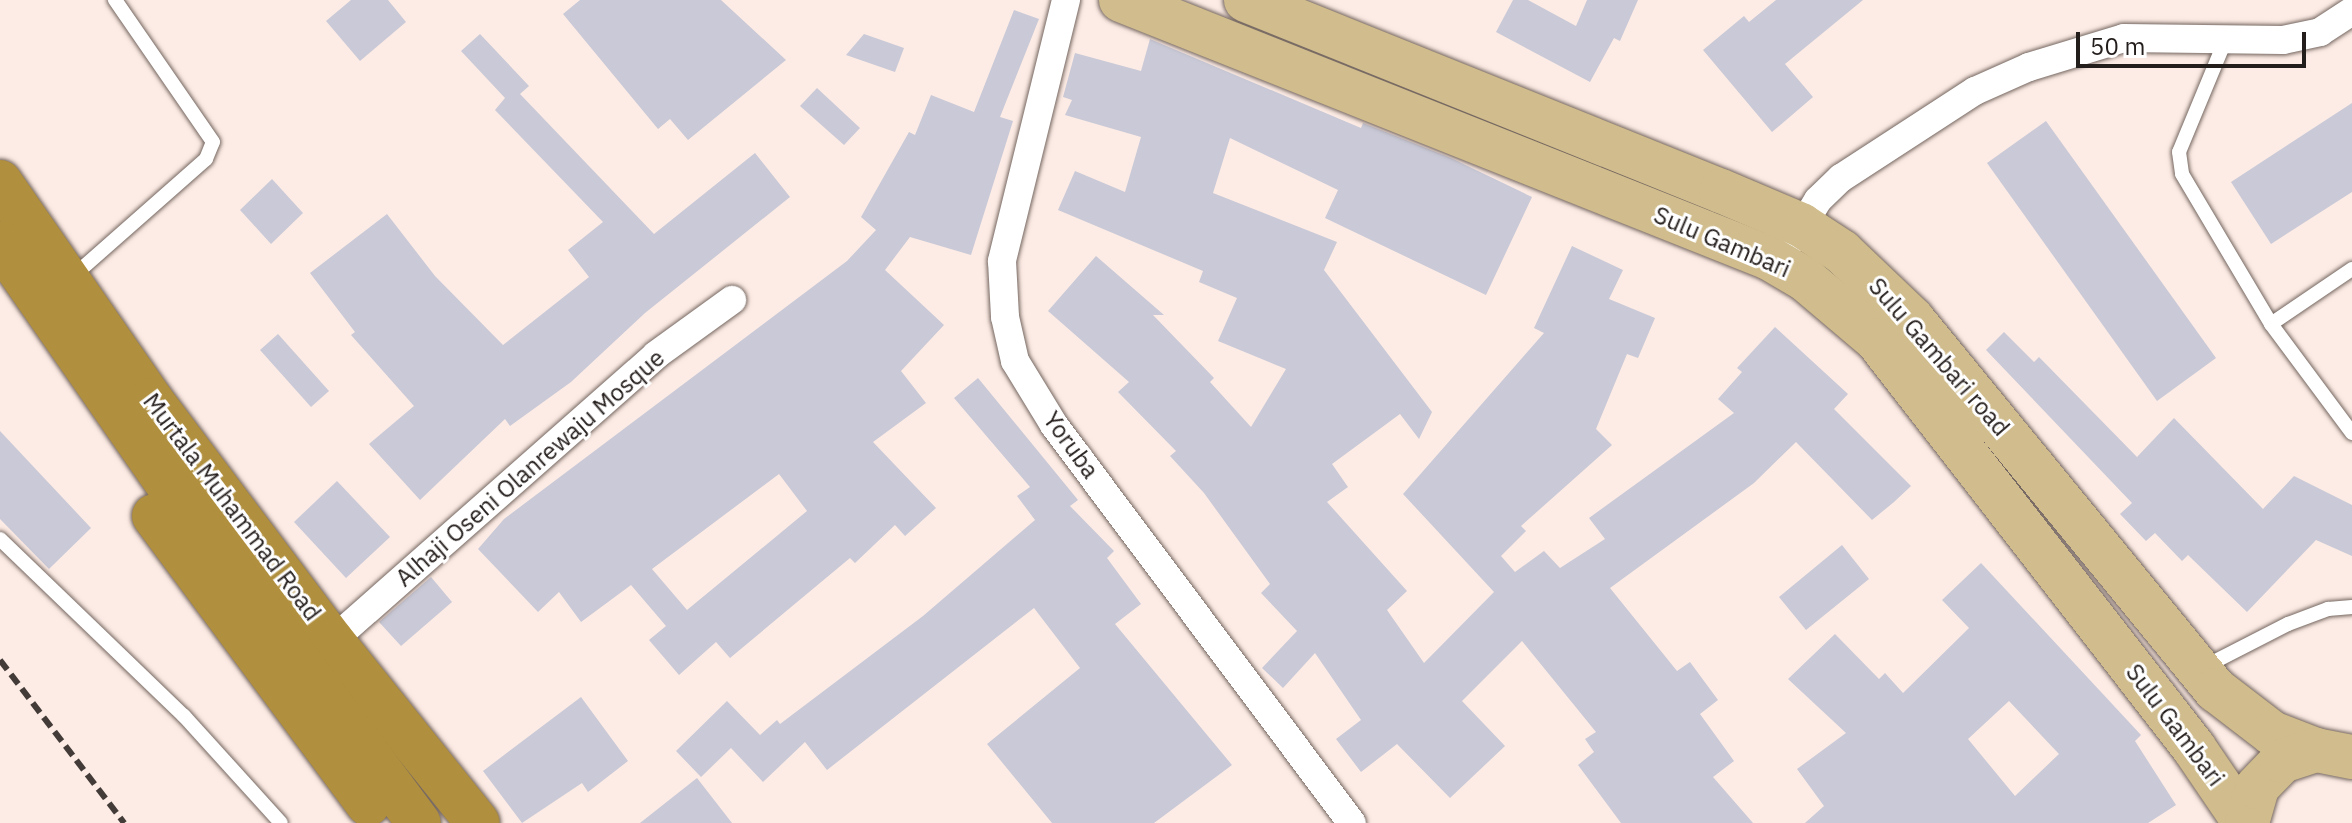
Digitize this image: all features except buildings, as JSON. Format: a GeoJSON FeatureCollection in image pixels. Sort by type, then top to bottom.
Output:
{"type":"FeatureCollection","features":[{"type":"Feature","properties":{"kind":"highway","name":"Murtala Muhammad Road"},"geometry":{"type":"LineString","coordinates":[[0,182],[151,400],[332,641],[478,823]]}},
{"type":"Feature","properties":{"kind":"highway","name":"Murtala Muhammad Road"},"geometry":{"type":"LineString","coordinates":[[0,212],[94,352],[390,768],[419,823]]}},
{"type":"Feature","properties":{"kind":"highway","name":"Murtala Muhammad Road"},"geometry":{"type":"LineString","coordinates":[[0,243],[176,496],[390,768],[444,823]]}},
{"type":"Feature","properties":{"kind":"highway"},"geometry":{"type":"LineString","coordinates":[[0,293],[226,616],[383,823]]}},
{"type":"Feature","properties":{"kind":"main road","name":"Sulu Gambari"},"geometry":{"type":"LineString","coordinates":[[1121,0],[1783,266],[1836,302],[1877,340],[2247,822]]}},
{"type":"Feature","properties":{"kind":"main road","name":"Sulu Gambari road"},"geometry":{"type":"LineString","coordinates":[[1246,0],[1801,225],[1852,260],[1912,319],[2198,670],[2252,721],[2338,751]]}},
{"type":"Feature","properties":{"kind":"main road"},"geometry":{"type":"LineString","coordinates":[[2247,822],[2250,803],[2268,773],[2282,761],[2338,751]]}},
{"type":"Feature","properties":{"kind":"street","name":"Yoruba"},"geometry":{"type":"LineString","coordinates":[[1066,0],[1002,261],[1005,317],[1015,361],[1054,425],[1352,823]]}},
{"type":"Feature","properties":{"kind":"street"},"geometry":{"type":"LineString","coordinates":[[1783,266],[1801,225],[1841,178],[1975,91],[2029,67],[2124,38],[2283,40],[2320,32],[2352,11]]}},
{"type":"Feature","properties":{"kind":"street","name":"Alhaji Oseni Olanrewaju Mosque"},"geometry":{"type":"LineString","coordinates":[[332,641],[656,355],[732,300]]}},
{"type":"Feature","properties":{"kind":"lane"},"geometry":{"type":"LineString","coordinates":[[70,279],[206,159],[213,142],[115,0]]}},
{"type":"Feature","properties":{"kind":"lane"},"geometry":{"type":"LineString","coordinates":[[2225,41],[2179,152],[2182,174],[2271,324],[2352,433]]}},
{"type":"Feature","properties":{"kind":"lane"},"geometry":{"type":"LineString","coordinates":[[2271,324],[2352,269]]}},
{"type":"Feature","properties":{"kind":"lane"},"geometry":{"type":"LineString","coordinates":[[0,539],[184,716],[281,823]]}},
{"type":"Feature","properties":{"kind":"lane"},"geometry":{"type":"LineString","coordinates":[[2198,670],[2288,624],[2328,609],[2352,607]]}},
{"type":"Feature","properties":{"kind":"railway"},"geometry":{"type":"LineString","coordinates":[[0,660],[124,823]]}}]}
